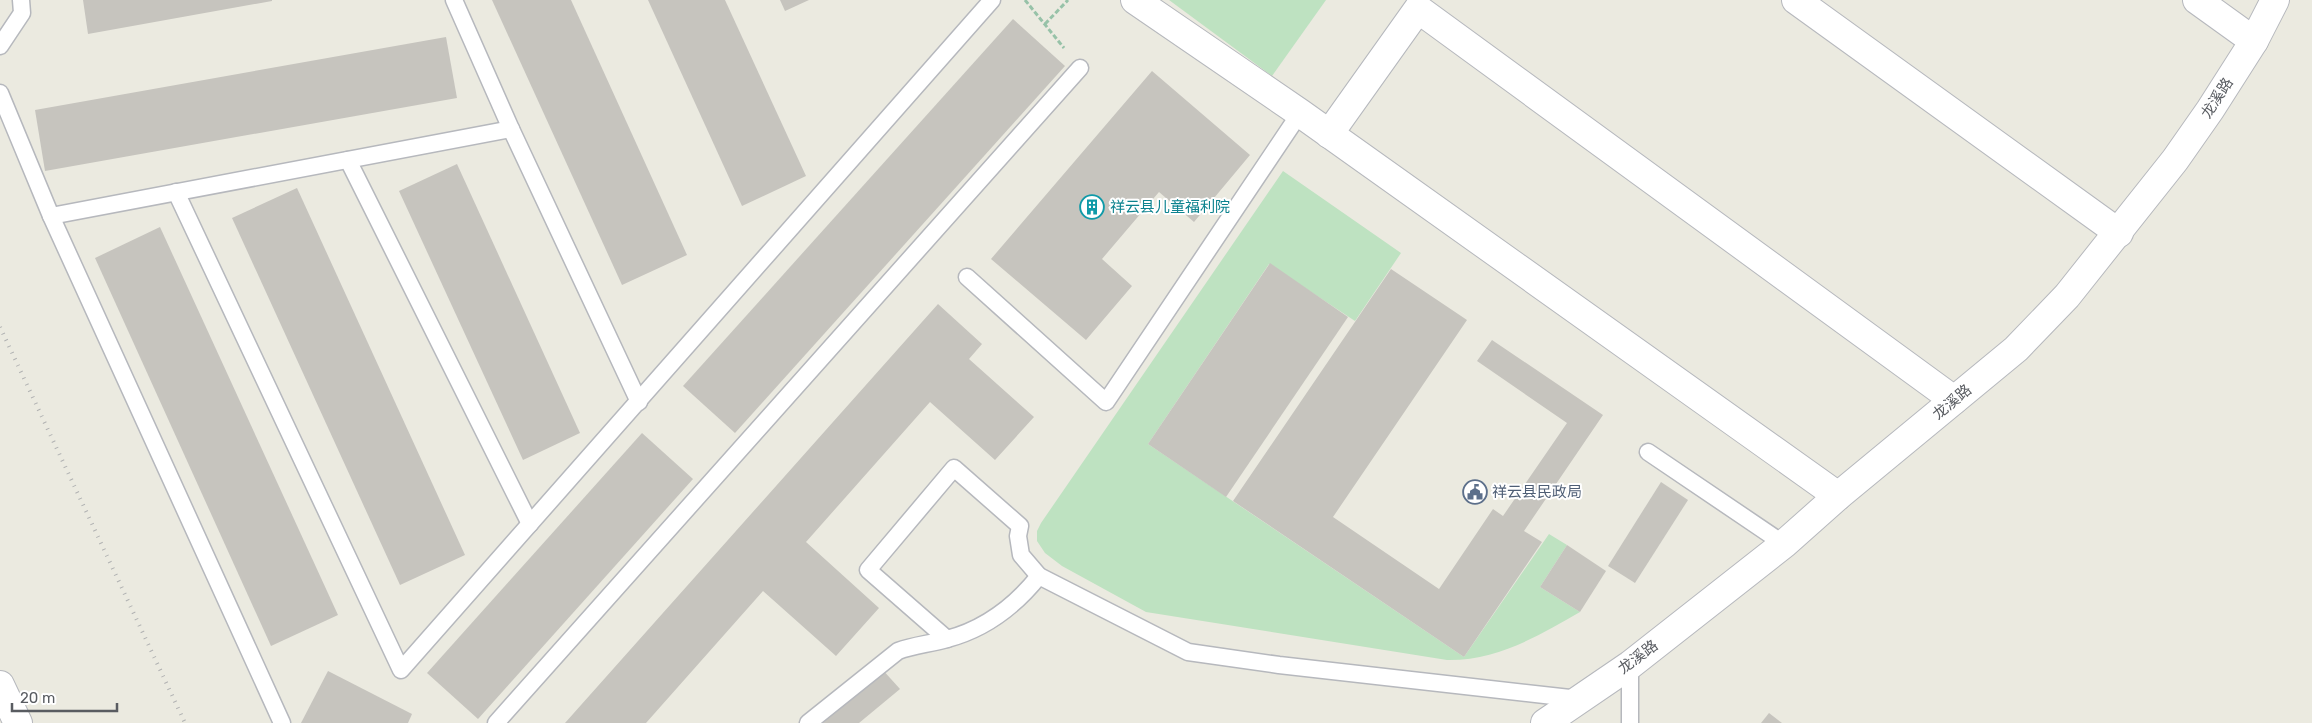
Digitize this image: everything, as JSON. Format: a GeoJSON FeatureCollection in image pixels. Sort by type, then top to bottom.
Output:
{"type":"FeatureCollection","features":[{"type":"Feature","properties":{"kind":"street"},"geometry":{"type":"LineString","coordinates":[[1135,0],[1300,113],[1838,496]]}},
{"type":"Feature","properties":{"kind":"street"},"geometry":{"type":"LineString","coordinates":[[1796,0],[2119,233]]}},
{"type":"Feature","properties":{"kind":"street"},"geometry":{"type":"LineString","coordinates":[[2197,0],[2254,41]]}},
{"type":"Feature","properties":{"kind":"street","name":"龙溪路"},"geometry":{"type":"LineString","coordinates":[[1545,723],[1630,665],[1784,544],[1838,496],[2016,349],[2068,296],[2119,233],[2200,124],[2254,41],[2275,0]]}},
{"type":"Feature","properties":{"kind":"street"},"geometry":{"type":"LineString","coordinates":[[1329,134],[1418,10],[1954,400]]}},
{"type":"Feature","properties":{"kind":"street"},"geometry":{"type":"LineString","coordinates":[[0,685],[18,723]]}},
{"type":"Feature","properties":{"kind":"lane"},"geometry":{"type":"LineString","coordinates":[[0,46],[22,13],[20,0]]}},
{"type":"Feature","properties":{"kind":"lane"},"geometry":{"type":"LineString","coordinates":[[454,0],[511,129],[639,402]]}},
{"type":"Feature","properties":{"kind":"lane"},"geometry":{"type":"LineString","coordinates":[[176,192],[401,670],[992,0]]}},
{"type":"Feature","properties":{"kind":"lane"},"geometry":{"type":"LineString","coordinates":[[496,723],[1080,68]]}},
{"type":"Feature","properties":{"kind":"lane"},"geometry":{"type":"LineString","coordinates":[[0,94],[51,216],[282,723]]}},
{"type":"Feature","properties":{"kind":"lane"},"geometry":{"type":"LineString","coordinates":[[966,277],[1106,402],[1300,113]]}},
{"type":"Feature","properties":{"kind":"lane"},"geometry":{"type":"LineString","coordinates":[[51,216],[511,129]]}},
{"type":"Feature","properties":{"kind":"lane"},"geometry":{"type":"LineString","coordinates":[[348,160],[530,524]]}},
{"type":"Feature","properties":{"kind":"lane"},"geometry":{"type":"LineString","coordinates":[[1648,452],[1784,544]]}},
{"type":"Feature","properties":{"kind":"lane"},"geometry":{"type":"LineString","coordinates":[[947,639],[868,570],[954,468],[1020,526],[1018,536],[1021,554],[1039,576],[1188,652],[1279,665],[1579,699]]}},
{"type":"Feature","properties":{"kind":"lane"},"geometry":{"type":"LineString","coordinates":[[808,723],[898,651],[914,645],[947,639],[987,623],[1023,597],[1039,576]]}},
{"type":"Feature","properties":{"kind":"lane"},"geometry":{"type":"LineString","coordinates":[[1630,665],[1630,723]]}},
{"type":"Feature","properties":{"kind":"path"},"geometry":{"type":"LineString","coordinates":[[1025,0],[1080,68]]}},
{"type":"Feature","properties":{"kind":"path"},"geometry":{"type":"LineString","coordinates":[[1045,24],[1068,0]]}},
{"type":"Feature","properties":{"kind":"green space"},"geometry":{"type":"Polygon","coordinates":[[[1169,0],[1326,0],[1272,76],[1169,0]]]}},
{"type":"Feature","properties":{"kind":"green space"},"geometry":{"type":"Polygon","coordinates":[[[1283,171],[1401,253],[1355,321],[1269,264],[1148,444],[1464,657],[1549,534],[1567,545],[1540,587],[1580,612],[1533,638],[1500,652],[1465,659],[1447,660],[1146,612],[1062,566],[1045,553],[1037,541],[1037,531],[1041,523],[1283,171]]]}},
{"type":"Feature","properties":{"kind":"building"},"geometry":{"type":"Polygon","coordinates":[[[83,0],[272,0],[272,1],[88,34],[83,0]]]}},
{"type":"Feature","properties":{"kind":"building"},"geometry":{"type":"Polygon","coordinates":[[[492,0],[571,0],[687,255],[622,285],[492,0]]]}},
{"type":"Feature","properties":{"kind":"building"},"geometry":{"type":"Polygon","coordinates":[[[648,0],[725,0],[806,176],[742,206],[648,0]]]}},
{"type":"Feature","properties":{"kind":"building"},"geometry":{"type":"Polygon","coordinates":[[[780,0],[809,0],[785,11],[780,0]]]}},
{"type":"Feature","properties":{"kind":"building"},"geometry":{"type":"Polygon","coordinates":[[[1013,19],[1065,66],[735,433],[683,386],[1013,19]]]}},
{"type":"Feature","properties":{"kind":"building"},"geometry":{"type":"Polygon","coordinates":[[[446,37],[457,98],[45,171],[35,110],[446,37]]]}},
{"type":"Feature","properties":{"kind":"building","name":"祥云县儿童福利院"},"geometry":{"type":"Polygon","coordinates":[[[1152,71],[1250,155],[1194,222],[1159,192],[1102,259],[1132,286],[1086,340],[991,259],[1152,71]]]}},
{"type":"Feature","properties":{"kind":"building"},"geometry":{"type":"Polygon","coordinates":[[[457,164],[580,433],[523,460],[399,191],[457,164]]]}},
{"type":"Feature","properties":{"kind":"building"},"geometry":{"type":"Polygon","coordinates":[[[297,188],[465,555],[400,585],[232,218],[297,188]]]}},
{"type":"Feature","properties":{"kind":"building"},"geometry":{"type":"Polygon","coordinates":[[[160,227],[338,615],[271,646],[95,258],[160,227]]]}},
{"type":"Feature","properties":{"kind":"building"},"geometry":{"type":"Polygon","coordinates":[[[1270,263],[1348,317],[1226,497],[1148,444],[1270,263]]]}},
{"type":"Feature","properties":{"kind":"building"},"geometry":{"type":"Polygon","coordinates":[[[1391,269],[1467,320],[1333,517],[1439,589],[1493,509],[1503,516],[1567,423],[1477,361],[1492,340],[1603,415],[1524,531],[1542,542],[1464,657],[1233,501],[1391,269]]]}},
{"type":"Feature","properties":{"kind":"building"},"geometry":{"type":"Polygon","coordinates":[[[938,304],[982,344],[969,359],[1034,417],[995,460],[930,402],[806,542],[879,608],[836,656],[763,591],[646,723],[565,723],[938,304]]]}},
{"type":"Feature","properties":{"kind":"building"},"geometry":{"type":"Polygon","coordinates":[[[642,433],[693,479],[478,719],[427,673],[642,433]]]}},
{"type":"Feature","properties":{"kind":"building"},"geometry":{"type":"Polygon","coordinates":[[[1661,482],[1688,500],[1635,583],[1608,566],[1661,482]]]}},
{"type":"Feature","properties":{"kind":"building"},"geometry":{"type":"Polygon","coordinates":[[[1567,545],[1606,571],[1580,612],[1540,587],[1567,545]]]}},
{"type":"Feature","properties":{"kind":"building"},"geometry":{"type":"Polygon","coordinates":[[[881,668],[900,689],[859,723],[816,723],[881,668]]]}},
{"type":"Feature","properties":{"kind":"building"},"geometry":{"type":"Polygon","coordinates":[[[328,671],[412,714],[408,723],[301,723],[328,671]]]}},
{"type":"Feature","properties":{"kind":"building"},"geometry":{"type":"Polygon","coordinates":[[[1769,713],[1782,723],[1761,723],[1769,713]]]}},
{"type":"Feature","properties":{"kind":"railway"},"geometry":{"type":"LineString","coordinates":[[0,327],[185,723]]}},
{"type":"Feature","properties":{"kind":"place","name":"祥云县儿童福利院"},"geometry":{"type":"Point","coordinates":[1092,207]}},
{"type":"Feature","properties":{"kind":"place","name":"祥云县民政局"},"geometry":{"type":"Point","coordinates":[1475,492]}}]}
